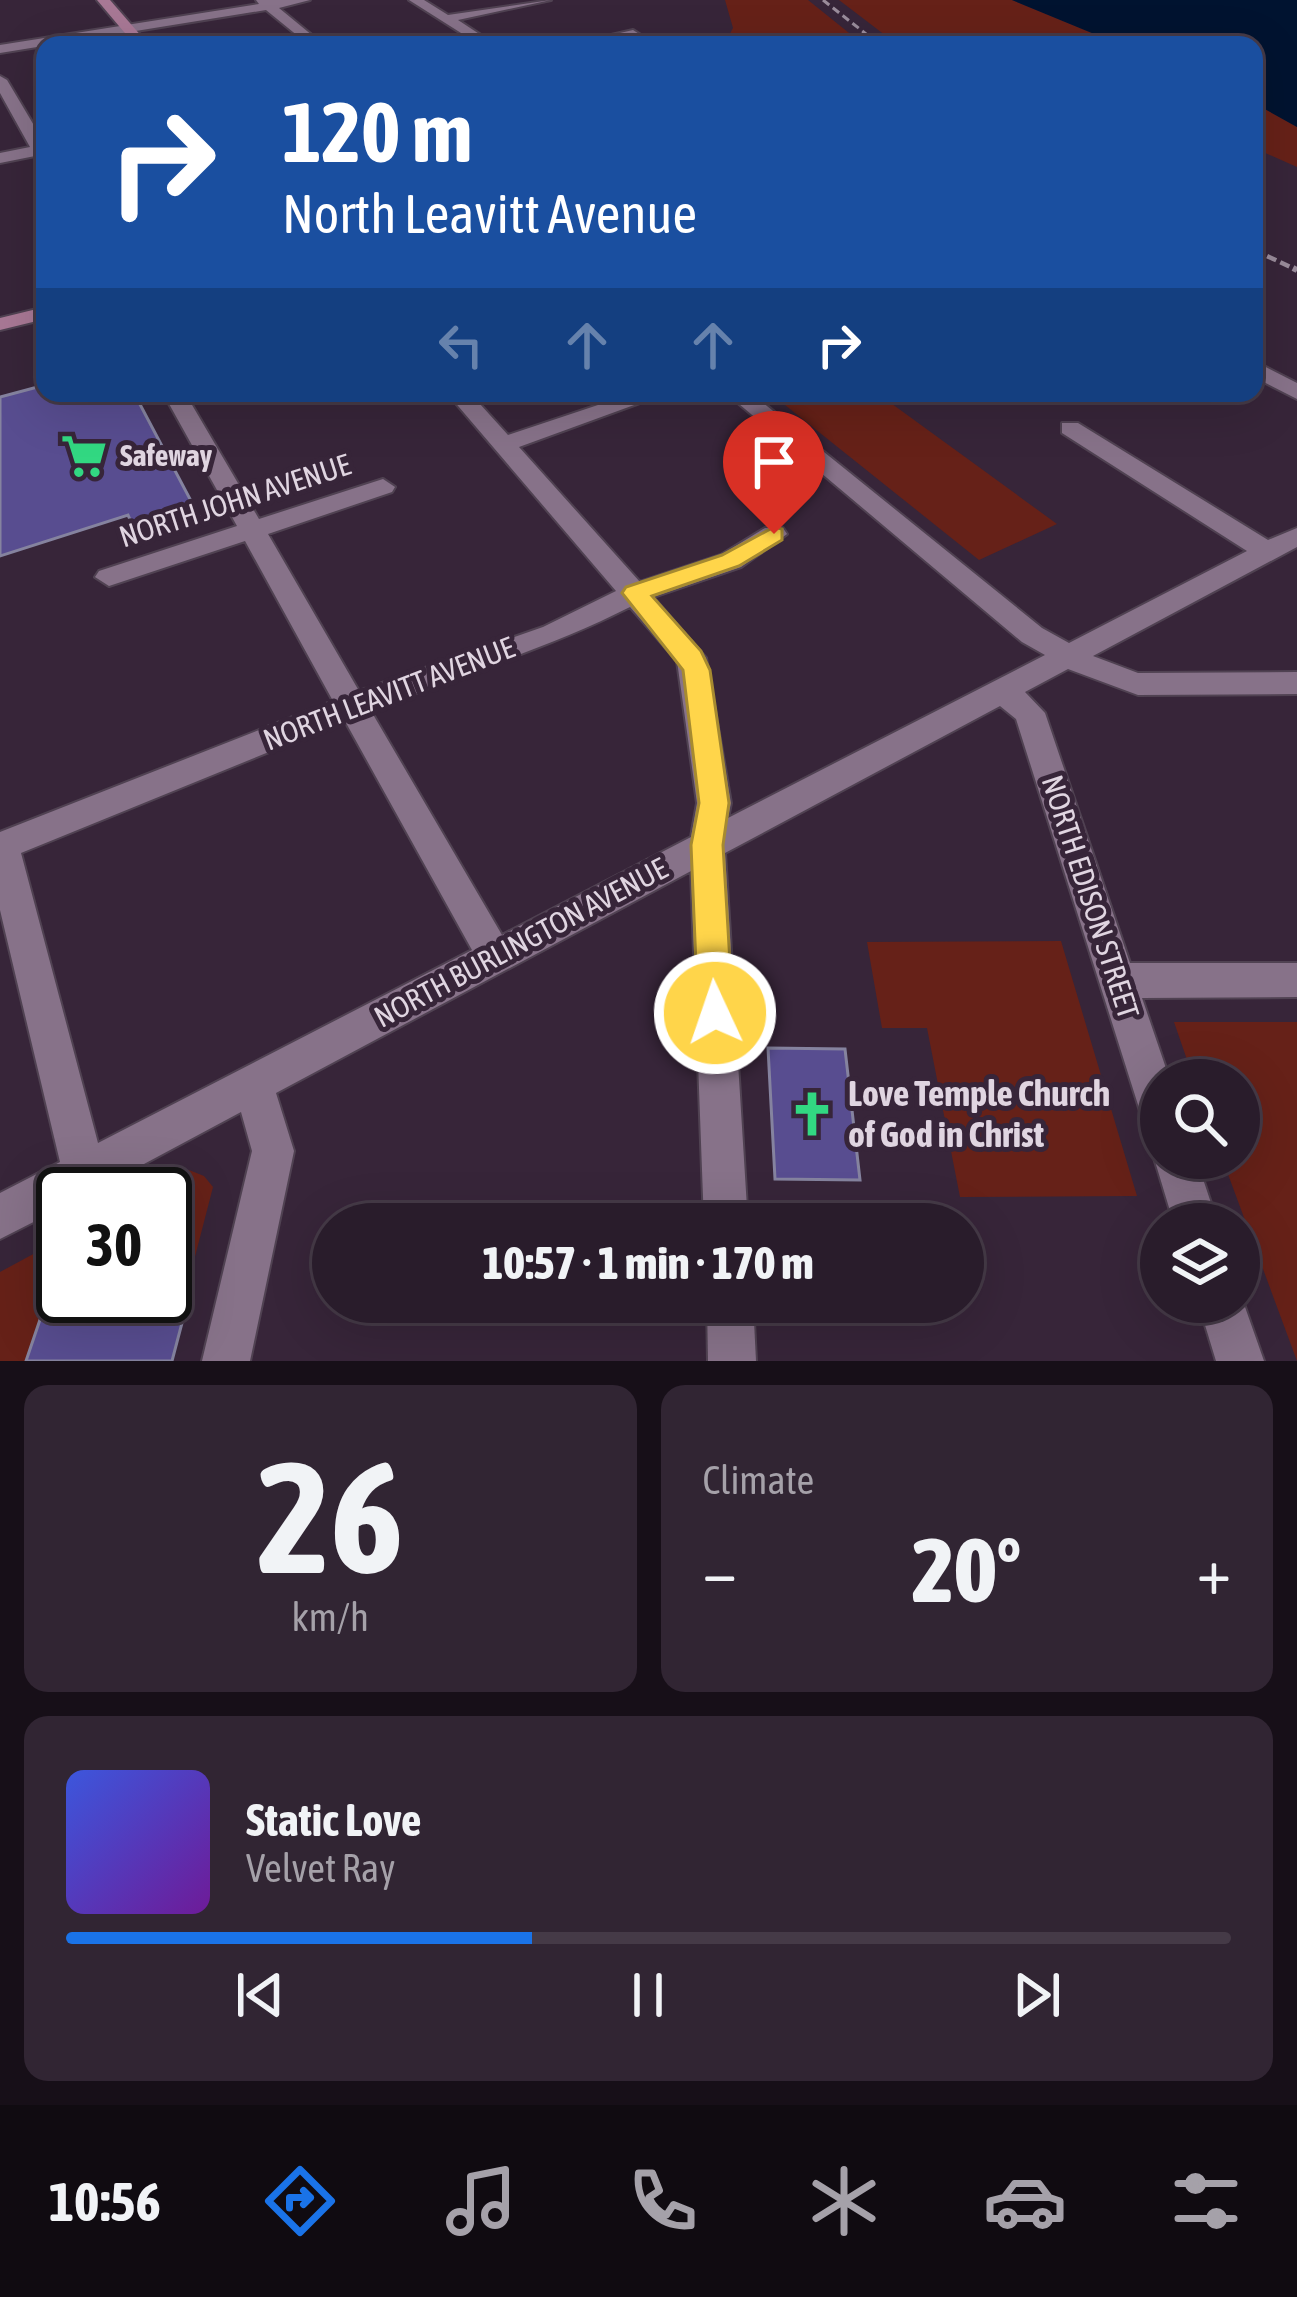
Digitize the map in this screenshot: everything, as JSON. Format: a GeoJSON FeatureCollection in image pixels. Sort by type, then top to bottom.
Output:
{"type":"FeatureCollection","features":[{"type":"Feature","properties":{"kind":"main road"},"geometry":{"type":"LineString","coordinates":[[103,0],[135,36]]}},
{"type":"Feature","properties":{"kind":"main road"},"geometry":{"type":"LineString","coordinates":[[0,324],[36,315]]}},
{"type":"Feature","properties":{"kind":"street"},"geometry":{"type":"LineString","coordinates":[[79,36],[304,0]]}},
{"type":"Feature","properties":{"kind":"street"},"geometry":{"type":"LineString","coordinates":[[415,0],[474,36]]}},
{"type":"Feature","properties":{"kind":"street"},"geometry":{"type":"LineString","coordinates":[[445,19],[545,0]]}},
{"type":"Feature","properties":{"kind":"street"},"geometry":{"type":"LineString","coordinates":[[266,3],[305,36]]}},
{"type":"Feature","properties":{"kind":"street"},"geometry":{"type":"LineString","coordinates":[[0,49],[36,43]]}},
{"type":"Feature","properties":{"kind":"street"},"geometry":{"type":"LineString","coordinates":[[0,80],[36,141]]}},
{"type":"Feature","properties":{"kind":"street"},"geometry":{"type":"LineString","coordinates":[[0,158],[36,154]]}},
{"type":"Feature","properties":{"kind":"street"},"geometry":{"type":"LineString","coordinates":[[1263,373],[1297,392]]}},
{"type":"Feature","properties":{"kind":"street"},"geometry":{"type":"LineString","coordinates":[[184,402],[495,957]]}},
{"type":"Feature","properties":{"kind":"street"},"geometry":{"type":"LineString","coordinates":[[466,402],[695,665],[714,803],[707,845],[725,1203]]}},
{"type":"Feature","properties":{"kind":"street"},"geometry":{"type":"LineString","coordinates":[[505,443],[629,402]]}},
{"type":"Feature","properties":{"kind":"street"},"geometry":{"type":"LineString","coordinates":[[748,402],[1032,635],[1066,657],[1138,684],[1297,683]]}},
{"type":"Feature","properties":{"kind":"street"},"geometry":{"type":"LineString","coordinates":[[1070,428],[1267,552]]}},
{"type":"Feature","properties":{"kind":"street","name":"NORTH JOHN AVENUE"},"geometry":{"type":"LineString","coordinates":[[109,578],[383,487]]}},
{"type":"Feature","properties":{"kind":"street","name":"NORTH LEAVITT AVENUE"},"geometry":{"type":"LineString","coordinates":[[1,846],[352,705],[553,634],[635,593],[731,561],[774,534]]}},
{"type":"Feature","properties":{"kind":"street","name":"NORTH BURLINGTON AVENUE"},"geometry":{"type":"LineString","coordinates":[[95,1167],[1297,536]]}},
{"type":"Feature","properties":{"kind":"street","name":"NORTH EDISON STREET"},"geometry":{"type":"LineString","coordinates":[[1002,691],[1030,713],[1143,1059]]}},
{"type":"Feature","properties":{"kind":"street"},"geometry":{"type":"LineString","coordinates":[[1,846],[82,1167]]}},
{"type":"Feature","properties":{"kind":"street"},"geometry":{"type":"LineString","coordinates":[[1118,981],[1297,980]]}},
{"type":"Feature","properties":{"kind":"street"},"geometry":{"type":"LineString","coordinates":[[226,1361],[273,1151],[253,1084]]}},
{"type":"Feature","properties":{"kind":"street","name":"NORTH BURLINGTON AVENUE"},"geometry":{"type":"LineString","coordinates":[[0,1217],[36,1198]]}},
{"type":"Feature","properties":{"kind":"street"},"geometry":{"type":"LineString","coordinates":[[731,1323],[733,1361]]}},
{"type":"Feature","properties":{"kind":"street"},"geometry":{"type":"LineString","coordinates":[[1228,1323],[1240,1361]]}},
{"type":"Feature","properties":{"kind":"shaded area"},"geometry":{"type":"Polygon","coordinates":[[[725,0],[808,0],[853,36],[729,36],[733,28],[725,0]]]}},
{"type":"Feature","properties":{"kind":"shaded area"},"geometry":{"type":"Polygon","coordinates":[[[839,0],[1012,0],[1099,36],[886,36],[839,0]]]}},
{"type":"Feature","properties":{"kind":"shaded area"},"geometry":{"type":"Polygon","coordinates":[[[1263,108],[1297,127],[1297,167],[1263,152],[1263,108]]]}},
{"type":"Feature","properties":{"kind":"shaded area"},"geometry":{"type":"Polygon","coordinates":[[[781,402],[889,402],[1057,524],[979,560],[781,402]]]}},
{"type":"Feature","properties":{"kind":"shaded area"},"geometry":{"type":"Polygon","coordinates":[[[1061,941],[1137,1196],[960,1197],[927,1028],[882,1028],[867,942],[1061,941]]]}},
{"type":"Feature","properties":{"kind":"shaded area"},"geometry":{"type":"Polygon","coordinates":[[[1174,1022],[1297,1022],[1297,1361],[1260,1261],[1260,1203],[1239,1203],[1230,1179],[1260,1179],[1260,1059],[1187,1059],[1174,1022]]]}},
{"type":"Feature","properties":{"kind":"shaded area"},"geometry":{"type":"Polygon","coordinates":[[[192,1171],[213,1187],[192,1268],[192,1171]]]}},
{"type":"Feature","properties":{"kind":"shaded area"},"geometry":{"type":"Polygon","coordinates":[[[36,1253],[36,1323],[178,1323],[168,1361],[0,1361],[0,1272],[36,1253]]]}},
{"type":"Feature","properties":{"kind":"water"},"geometry":{"type":"Polygon","coordinates":[[[1012,0],[1297,0],[1297,127],[1263,108],[1263,36],[1099,36],[1012,0]]]}},
{"type":"Feature","properties":{"kind":"building","name":"Safeway"},"geometry":{"type":"Polygon","coordinates":[[[36,387],[36,402],[139,402],[200,518],[139,539],[128,515],[0,556],[0,397],[36,387]]]}},
{"type":"Feature","properties":{"kind":"building","name":"Love Temple Church of God in Christ"},"geometry":{"type":"Polygon","coordinates":[[[768,1048],[845,1049],[860,1180],[775,1179],[768,1048]]]}},
{"type":"Feature","properties":{"kind":"building"},"geometry":{"type":"Polygon","coordinates":[[[39,1323],[182,1323],[172,1361],[26,1361],[39,1323]]]}},
{"type":"Feature","properties":{"kind":"railway"},"geometry":{"type":"LineString","coordinates":[[823,0],[869,36]]}},
{"type":"Feature","properties":{"kind":"railway"},"geometry":{"type":"LineString","coordinates":[[1263,254],[1297,270],[1293,268]]}},
{"type":"Feature","properties":{"kind":"place","name":"Safeway"},"geometry":{"type":"Point","coordinates":[84,456]}},
{"type":"Feature","properties":{"kind":"place","name":"Love Temple Church of God in Christ"},"geometry":{"type":"Point","coordinates":[812,1114]}},
{"type":"Feature","properties":{"kind":"route"},"geometry":{"type":"LineString","coordinates":[[715,1013],[707,845],[714,803],[696,670],[635,593],[731,561],[774,534]]}}]}
